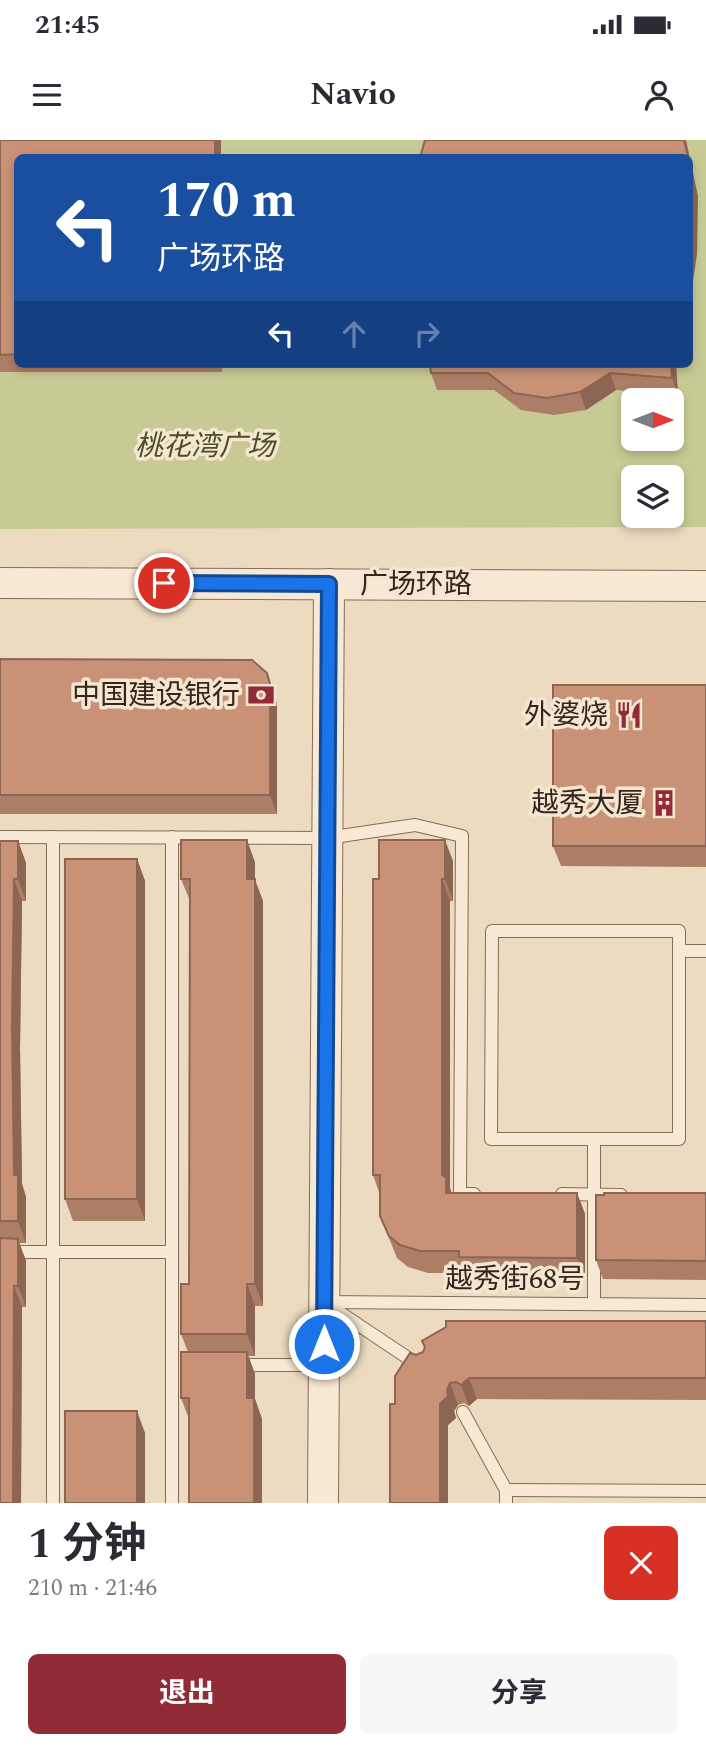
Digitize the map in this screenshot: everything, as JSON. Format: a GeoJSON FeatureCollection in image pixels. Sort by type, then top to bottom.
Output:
{"type":"FeatureCollection","features":[{"type":"Feature","properties":{"kind":"street","name":"广场环路"},"geometry":{"type":"LineString","coordinates":[[0,583],[706,586]]}},
{"type":"Feature","properties":{"kind":"street"},"geometry":{"type":"LineString","coordinates":[[323,1503],[329,584]]}},
{"type":"Feature","properties":{"kind":"lane"},"geometry":{"type":"LineString","coordinates":[[0,837],[327,838],[415,825],[461,836],[460,1194],[486,1194]]}},
{"type":"Feature","properties":{"kind":"lane"},"geometry":{"type":"LineString","coordinates":[[53,837],[53,1503]]}},
{"type":"Feature","properties":{"kind":"lane"},"geometry":{"type":"LineString","coordinates":[[172,1503],[173,837]]}},
{"type":"Feature","properties":{"kind":"lane"},"geometry":{"type":"LineString","coordinates":[[492,931],[679,931],[679,951],[679,1139],[491,1139],[492,931]]}},
{"type":"Feature","properties":{"kind":"lane"},"geometry":{"type":"LineString","coordinates":[[679,951],[706,951]]}},
{"type":"Feature","properties":{"kind":"lane"},"geometry":{"type":"LineString","coordinates":[[593,1304],[594,1139]]}},
{"type":"Feature","properties":{"kind":"lane"},"geometry":{"type":"LineString","coordinates":[[554,1194],[636,1195]]}},
{"type":"Feature","properties":{"kind":"lane"},"geometry":{"type":"LineString","coordinates":[[0,1252],[172,1252]]}},
{"type":"Feature","properties":{"kind":"lane"},"geometry":{"type":"LineString","coordinates":[[324,1302],[424,1368]]}},
{"type":"Feature","properties":{"kind":"lane","name":"越秀街68号"},"geometry":{"type":"LineString","coordinates":[[324,1302],[706,1304]]}},
{"type":"Feature","properties":{"kind":"lane"},"geometry":{"type":"LineString","coordinates":[[172,1365],[186,1365]]}},
{"type":"Feature","properties":{"kind":"lane"},"geometry":{"type":"LineString","coordinates":[[227,1365],[324,1365]]}},
{"type":"Feature","properties":{"kind":"lane"},"geometry":{"type":"LineString","coordinates":[[463,1412],[506,1497],[706,1491]]}},
{"type":"Feature","properties":{"kind":"green space","name":"桃花湾广场"},"geometry":{"type":"Polygon","coordinates":[[[0,140],[706,140],[706,527],[684,527],[684,465],[621,465],[621,527],[0,529],[0,140]]]}},
{"type":"Feature","properties":{"kind":"building"},"geometry":{"type":"Polygon","coordinates":[[[0,140],[215,140],[215,154],[14,154],[14,354],[0,355],[0,140]]]}},
{"type":"Feature","properties":{"kind":"building"},"geometry":{"type":"Polygon","coordinates":[[[425,140],[684,140],[687,154],[421,154],[425,140]]]}},
{"type":"Feature","properties":{"kind":"building"},"geometry":{"type":"Polygon","coordinates":[[[430,368],[671,368],[672,378],[610,373],[580,392],[547,398],[514,393],[488,373],[431,373],[430,368]]]}},
{"type":"Feature","properties":{"kind":"building"},"geometry":{"type":"Polygon","coordinates":[[[0,659],[252,660],[267,673],[270,684],[270,795],[0,795],[0,659]]]}},
{"type":"Feature","properties":{"kind":"building"},"geometry":{"type":"Polygon","coordinates":[[[553,685],[706,685],[706,846],[553,846],[553,685]]]}},
{"type":"Feature","properties":{"kind":"building"},"geometry":{"type":"Polygon","coordinates":[[[181,840],[247,840],[247,879],[255,879],[255,1284],[247,1284],[247,1334],[181,1334],[181,1284],[189,1284],[190,879],[181,879],[181,840]]]}},
{"type":"Feature","properties":{"kind":"building"},"geometry":{"type":"Polygon","coordinates":[[[379,840],[445,840],[445,879],[442,879],[442,1175],[446,1178],[446,1193],[577,1193],[577,1258],[459,1257],[459,1251],[420,1251],[400,1245],[389,1236],[380,1216],[380,1175],[373,1175],[373,879],[379,879],[379,840]]]}},
{"type":"Feature","properties":{"kind":"building"},"geometry":{"type":"Polygon","coordinates":[[[0,841],[18,841],[18,879],[14,879],[12,1027],[14,1175],[18,1175],[18,1221],[0,1221],[0,841]]]}},
{"type":"Feature","properties":{"kind":"building"},"geometry":{"type":"Polygon","coordinates":[[[65,859],[137,859],[137,1199],[65,1199],[65,859]]]}},
{"type":"Feature","properties":{"kind":"building"},"geometry":{"type":"Polygon","coordinates":[[[706,1193],[706,1261],[596,1260],[596,1195],[706,1193]]]}},
{"type":"Feature","properties":{"kind":"building"},"geometry":{"type":"Polygon","coordinates":[[[0,1238],[18,1239],[18,1286],[14,1286],[13,1503],[0,1503],[0,1238]]]}},
{"type":"Feature","properties":{"kind":"building"},"geometry":{"type":"Polygon","coordinates":[[[446,1321],[706,1321],[706,1378],[469,1378],[461,1385],[450,1383],[448,1396],[440,1404],[440,1503],[390,1503],[390,1404],[395,1404],[395,1376],[410,1353],[416,1355],[423,1352],[425,1347],[422,1341],[446,1327],[446,1321]]]}},
{"type":"Feature","properties":{"kind":"building"},"geometry":{"type":"Polygon","coordinates":[[[181,1352],[247,1352],[247,1398],[254,1398],[254,1503],[189,1503],[189,1398],[181,1398],[181,1352]]]}},
{"type":"Feature","properties":{"kind":"building"},"geometry":{"type":"Polygon","coordinates":[[[65,1411],[137,1411],[137,1503],[65,1503],[65,1411]]]}},
{"type":"Feature","properties":{"kind":"place","name":"中国建设银行"},"geometry":{"type":"Point","coordinates":[261,695]}},
{"type":"Feature","properties":{"kind":"place","name":"外婆烧"},"geometry":{"type":"Point","coordinates":[629,715]}},
{"type":"Feature","properties":{"kind":"place","name":"越秀大厦"},"geometry":{"type":"Point","coordinates":[664,803]}},
{"type":"Feature","properties":{"kind":"route"},"geometry":{"type":"LineString","coordinates":[[164,583],[329,584],[324,1344]]}}]}
